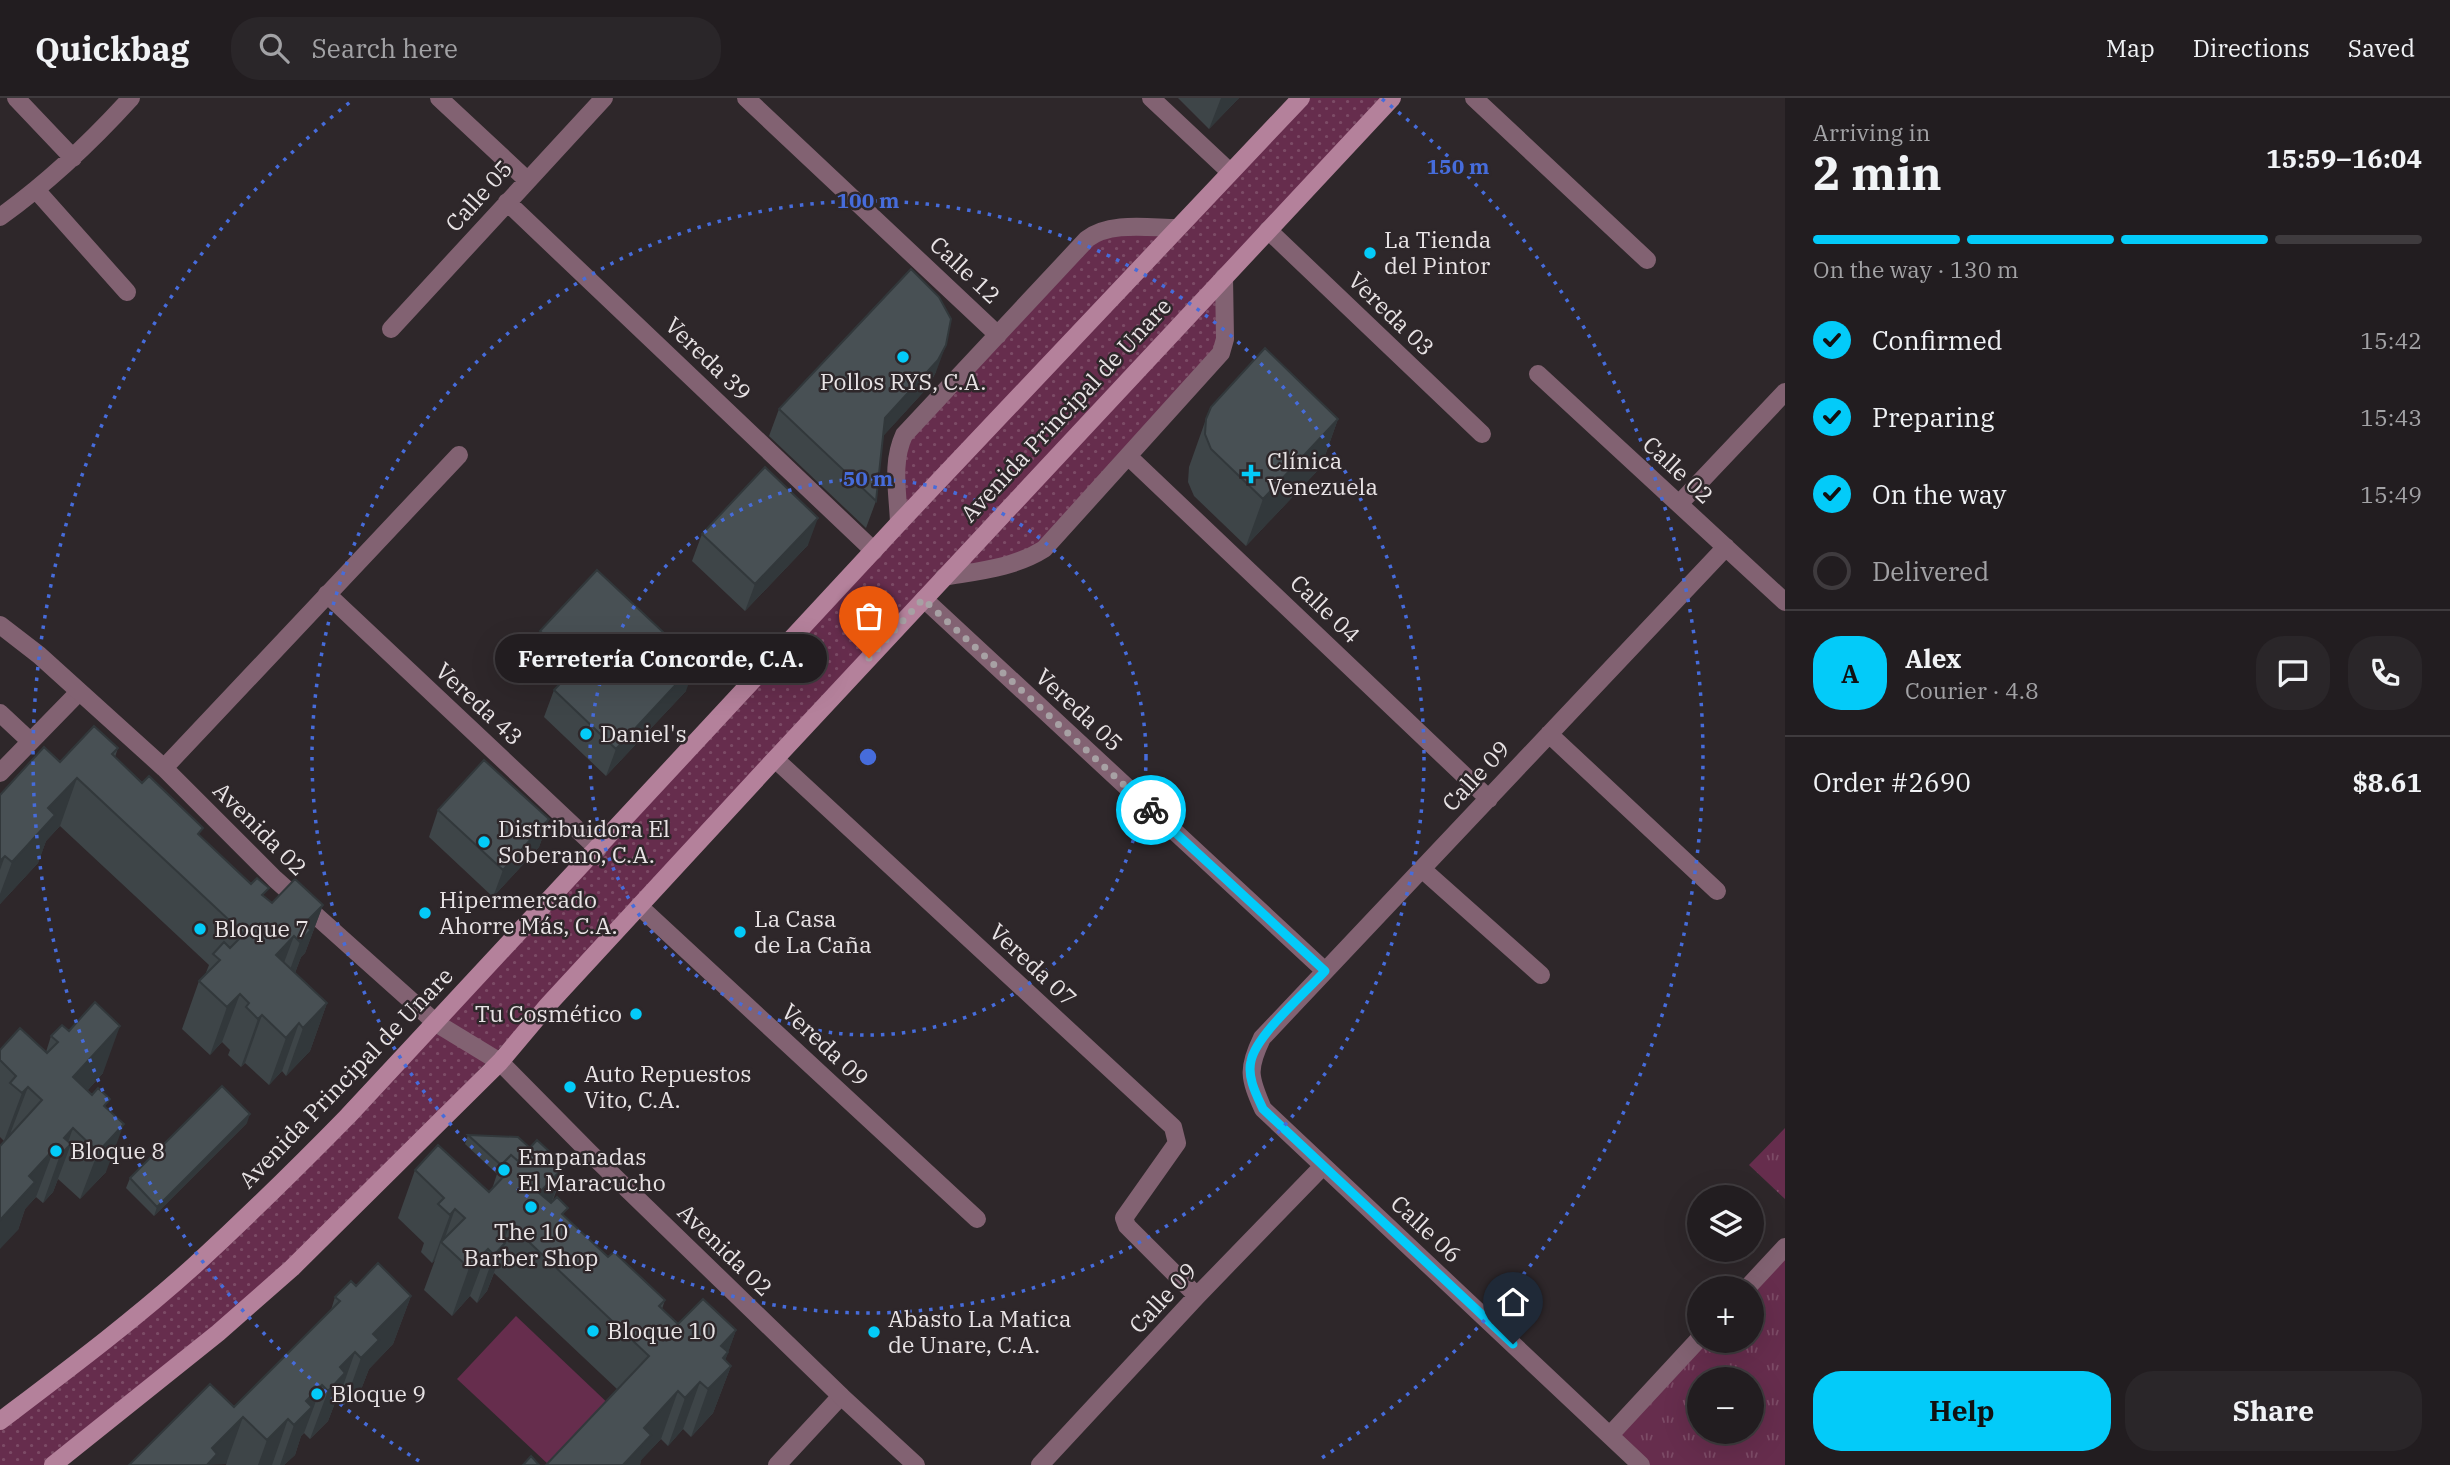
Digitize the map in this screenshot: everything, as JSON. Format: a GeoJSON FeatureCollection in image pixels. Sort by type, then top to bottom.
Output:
{"type":"FeatureCollection","features":[{"type":"Feature","properties":{"kind":"street"},"geometry":{"type":"LineString","coordinates":[[16,98],[73,158]]}},
{"type":"Feature","properties":{"kind":"street"},"geometry":{"type":"LineString","coordinates":[[0,217],[37,191],[131,98]]}},
{"type":"Feature","properties":{"kind":"street"},"geometry":{"type":"LineString","coordinates":[[439,98],[527,180]]}},
{"type":"Feature","properties":{"kind":"street","name":"Calle 05"},"geometry":{"type":"LineString","coordinates":[[391,329],[604,98]]}},
{"type":"Feature","properties":{"kind":"street","name":"Calle 12"},"geometry":{"type":"LineString","coordinates":[[746,98],[998,335]]}},
{"type":"Feature","properties":{"kind":"street"},"geometry":{"type":"LineString","coordinates":[[1151,98],[1230,172]]}},
{"type":"Feature","properties":{"kind":"street","name":"Avenida Principal de Unare"},"geometry":{"type":"LineString","coordinates":[[0,1421],[82,1359],[193,1266],[348,1116],[900,523],[1301,98]]}},
{"type":"Feature","properties":{"kind":"street","name":"Avenida Principal de Unare"},"geometry":{"type":"LineString","coordinates":[[53,1465],[218,1333],[292,1268],[500,1062],[548,1005],[923,599],[1392,98]]}},
{"type":"Feature","properties":{"kind":"street"},"geometry":{"type":"LineString","coordinates":[[1474,98],[1647,260]]}},
{"type":"Feature","properties":{"kind":"street"},"geometry":{"type":"LineString","coordinates":[[37,191],[127,292]]}},
{"type":"Feature","properties":{"kind":"street","name":"Vereda 39"},"geometry":{"type":"LineString","coordinates":[[507,202],[874,551]]}},
{"type":"Feature","properties":{"kind":"street"},"geometry":{"type":"LineString","coordinates":[[900,523],[896,462],[897,450],[904,435],[998,335],[1097,231],[1178,228]]}},
{"type":"Feature","properties":{"kind":"street","name":"Vereda 03"},"geometry":{"type":"LineString","coordinates":[[1268,230],[1482,434]]}},
{"type":"Feature","properties":{"kind":"street"},"geometry":{"type":"LineString","coordinates":[[944,577],[1013,564],[1044,549],[1221,353],[1225,339],[1224,277]]}},
{"type":"Feature","properties":{"kind":"street","name":"Calle 02"},"geometry":{"type":"LineString","coordinates":[[1538,374],[1785,602]]}},
{"type":"Feature","properties":{"kind":"street"},"geometry":{"type":"LineString","coordinates":[[1679,504],[1785,392]]}},
{"type":"Feature","properties":{"kind":"street"},"geometry":{"type":"LineString","coordinates":[[164,768],[459,454]]}},
{"type":"Feature","properties":{"kind":"street","name":"Calle 04"},"geometry":{"type":"LineString","coordinates":[[1128,456],[1489,799]]}},
{"type":"Feature","properties":{"kind":"street","name":"Calle 09"},"geometry":{"type":"LineString","coordinates":[[1262,1038],[1726,547]]}},
{"type":"Feature","properties":{"kind":"street","name":"Vereda 43"},"geometry":{"type":"LineString","coordinates":[[327,594],[598,849]]}},
{"type":"Feature","properties":{"kind":"street","name":"Vereda 05"},"geometry":{"type":"LineString","coordinates":[[923,599],[1325,971]]}},
{"type":"Feature","properties":{"kind":"street","name":"Avenida 02"},"geometry":{"type":"LineString","coordinates":[[0,625],[39,655],[164,768],[275,879],[436,1023],[500,1062],[600,1163],[916,1465]]}},
{"type":"Feature","properties":{"kind":"street"},"geometry":{"type":"LineString","coordinates":[[0,773],[79,692]]}},
{"type":"Feature","properties":{"kind":"street"},"geometry":{"type":"LineString","coordinates":[[0,713],[30,741]]}},
{"type":"Feature","properties":{"kind":"street"},"geometry":{"type":"LineString","coordinates":[[1549,734],[1717,891]]}},
{"type":"Feature","properties":{"kind":"street","name":"Vereda 07"},"geometry":{"type":"LineString","coordinates":[[775,760],[1173,1127],[1177,1143],[1124,1218],[1127,1226],[1197,1296]]}},
{"type":"Feature","properties":{"kind":"street"},"geometry":{"type":"LineString","coordinates":[[1422,869],[1541,975]]}},
{"type":"Feature","properties":{"kind":"street","name":"Vereda 09"},"geometry":{"type":"LineString","coordinates":[[639,906],[977,1219]]}},
{"type":"Feature","properties":{"kind":"street","name":"Calle 06"},"geometry":{"type":"LineString","coordinates":[[1262,1038],[1251,1061],[1252,1085],[1263,1109],[1641,1465]]}},
{"type":"Feature","properties":{"kind":"street","name":"Calle 09"},"geometry":{"type":"LineString","coordinates":[[1040,1465],[1197,1296],[1324,1166]]}},
{"type":"Feature","properties":{"kind":"street"},"geometry":{"type":"LineString","coordinates":[[1758,1276],[1785,1247]]}},
{"type":"Feature","properties":{"kind":"street"},"geometry":{"type":"LineString","coordinates":[[1610,1435],[1687,1352]]}},
{"type":"Feature","properties":{"kind":"street"},"geometry":{"type":"LineString","coordinates":[[777,1465],[841,1396]]}},
{"type":"Feature","properties":{"kind":"green space"},"geometry":{"type":"Polygon","coordinates":[[[1301,98],[1392,98],[1224,276],[1225,339],[1044,549],[944,578],[292,1268],[53,1465],[0,1465],[0,1421],[193,1266],[899,523],[897,450],[1087,239],[1178,228],[1301,98]]]}},
{"type":"Feature","properties":{"kind":"green space"},"geometry":{"type":"Polygon","coordinates":[[[1785,1128],[1785,1199],[1749,1165],[1785,1128]]]}},
{"type":"Feature","properties":{"kind":"green space"},"geometry":{"type":"Polygon","coordinates":[[[1785,1247],[1785,1465],[1641,1465],[1610,1435],[1687,1353],[1764,1353],[1764,1276],[1762,1276],[1785,1247]]]}},
{"type":"Feature","properties":{"kind":"green space"},"geometry":{"type":"Polygon","coordinates":[[[516,1316],[614,1409],[549,1465],[457,1379],[516,1316]]]}},
{"type":"Feature","properties":{"kind":"building"},"geometry":{"type":"Polygon","coordinates":[[[911,269],[939,297],[951,319],[946,345],[938,360],[885,418],[876,501],[779,409],[911,269]]]}},
{"type":"Feature","properties":{"kind":"building"},"geometry":{"type":"Polygon","coordinates":[[[1265,348],[1338,419],[1263,499],[1211,449],[1205,434],[1206,419],[1211,407],[1265,348]]]}},
{"type":"Feature","properties":{"kind":"building"},"geometry":{"type":"Polygon","coordinates":[[[765,467],[818,518],[755,584],[702,534],[765,467]]]}},
{"type":"Feature","properties":{"kind":"building"},"geometry":{"type":"Polygon","coordinates":[[[597,570],[696,663],[616,749],[554,690],[577,666],[540,631],[597,570]]]}},
{"type":"Feature","properties":{"kind":"building"},"geometry":{"type":"Polygon","coordinates":[[[94,726],[118,748],[112,754],[142,783],[149,776],[203,828],[198,834],[251,884],[257,878],[269,888],[262,895],[272,903],[295,879],[323,905],[304,924],[311,930],[300,942],[294,936],[276,955],[327,1003],[303,1028],[299,1023],[286,1038],[262,1015],[258,1019],[246,1007],[249,1003],[240,994],[227,1007],[199,981],[220,960],[213,954],[224,942],[230,948],[244,934],[77,778],[48,808],[55,815],[12,862],[5,856],[0,861],[0,795],[44,747],[60,762],[94,726]]]}},
{"type":"Feature","properties":{"kind":"building"},"geometry":{"type":"Polygon","coordinates":[[[484,760],[549,819],[503,870],[438,810],[484,760]]]}},
{"type":"Feature","properties":{"kind":"building"},"geometry":{"type":"Polygon","coordinates":[[[95,1002],[120,1026],[73,1077],[92,1095],[98,1088],[110,1099],[104,1106],[124,1124],[98,1152],[73,1128],[64,1138],[71,1144],[60,1155],[54,1149],[29,1176],[35,1182],[0,1220],[0,1146],[42,1100],[28,1087],[22,1093],[10,1083],[16,1076],[0,1060],[0,1050],[20,1028],[47,1053],[58,1042],[51,1036],[62,1025],[69,1031],[95,1002]]]}},
{"type":"Feature","properties":{"kind":"building"},"geometry":{"type":"Polygon","coordinates":[[[222,1086],[250,1114],[157,1207],[130,1178],[222,1086]]]}},
{"type":"Feature","properties":{"kind":"building"},"geometry":{"type":"Polygon","coordinates":[[[468,1135],[518,1137],[530,1148],[518,1161],[511,1155],[501,1165],[468,1135]]]}},
{"type":"Feature","properties":{"kind":"building"},"geometry":{"type":"Polygon","coordinates":[[[537,1140],[565,1166],[539,1193],[551,1203],[557,1197],[568,1208],[562,1214],[608,1257],[614,1252],[665,1300],[659,1306],[678,1324],[703,1299],[736,1330],[721,1346],[728,1352],[723,1358],[731,1366],[708,1389],[700,1382],[685,1398],[678,1391],[644,1428],[651,1435],[623,1465],[546,1465],[649,1356],[510,1224],[498,1237],[505,1243],[494,1255],[488,1249],[469,1268],[441,1242],[465,1218],[455,1209],[450,1215],[438,1204],[444,1198],[415,1170],[438,1145],[489,1192],[507,1173],[500,1167],[511,1155],[518,1161],[537,1140]]]}},
{"type":"Feature","properties":{"kind":"building"},"geometry":{"type":"Polygon","coordinates":[[[378,1263],[411,1296],[373,1334],[379,1340],[361,1358],[355,1352],[340,1367],[345,1373],[328,1391],[322,1385],[306,1401],[312,1407],[294,1425],[288,1419],[267,1440],[243,1417],[212,1448],[217,1454],[207,1465],[129,1465],[210,1384],[234,1407],[340,1301],[335,1297],[351,1281],[356,1286],[378,1263]]]}},
{"type":"Feature","properties":{"kind":"building"},"geometry":{"type":"Polygon","coordinates":[[[531,1456],[539,1465],[523,1465],[531,1456]]]}},
{"type":"Feature","properties":{"kind":"way so far"},"geometry":{"type":"LineString","coordinates":[[869,658],[923,599],[1151,810]]}},
{"type":"Feature","properties":{"kind":"place","name":"La Tienda del Pintor"},"geometry":{"type":"Point","coordinates":[1370,253]}},
{"type":"Feature","properties":{"kind":"place","name":"Pollos RYS, C.A."},"geometry":{"type":"Point","coordinates":[903,357]}},
{"type":"Feature","properties":{"kind":"place","name":"Clínica Venezuela"},"geometry":{"type":"Point","coordinates":[1251,474]}},
{"type":"Feature","properties":{"kind":"place","name":"Ferretería Concorde, C.A."},"geometry":{"type":"Point","coordinates":[869,658]}},
{"type":"Feature","properties":{"kind":"place","name":"Daniel's"},"geometry":{"type":"Point","coordinates":[586,734]}},
{"type":"Feature","properties":{"kind":"place","name":"Distribuidora El Soberano, C.A."},"geometry":{"type":"Point","coordinates":[484,842]}},
{"type":"Feature","properties":{"kind":"place","name":"Hipermercado Ahorre Más, C.A."},"geometry":{"type":"Point","coordinates":[425,913]}},
{"type":"Feature","properties":{"kind":"place","name":"Bloque 7"},"geometry":{"type":"Point","coordinates":[200,929]}},
{"type":"Feature","properties":{"kind":"place","name":"La Casa de La Caña"},"geometry":{"type":"Point","coordinates":[740,932]}},
{"type":"Feature","properties":{"kind":"place","name":"Tu Cosmético"},"geometry":{"type":"Point","coordinates":[636,1014]}},
{"type":"Feature","properties":{"kind":"place","name":"Auto Repuestos Vito, C.A."},"geometry":{"type":"Point","coordinates":[570,1087]}},
{"type":"Feature","properties":{"kind":"place","name":"Bloque 8"},"geometry":{"type":"Point","coordinates":[56,1151]}},
{"type":"Feature","properties":{"kind":"place","name":"Empanadas El Maracucho"},"geometry":{"type":"Point","coordinates":[504,1170]}},
{"type":"Feature","properties":{"kind":"place","name":"The 10 Barber Shop"},"geometry":{"type":"Point","coordinates":[531,1207]}},
{"type":"Feature","properties":{"kind":"place","name":"Bloque 10"},"geometry":{"type":"Point","coordinates":[593,1331]}},
{"type":"Feature","properties":{"kind":"place","name":"Abasto La Matica de Unare, C.A."},"geometry":{"type":"Point","coordinates":[874,1332]}},
{"type":"Feature","properties":{"kind":"place","name":"Bloque 9"},"geometry":{"type":"Point","coordinates":[317,1394]}},
{"type":"Feature","properties":{"kind":"route"},"geometry":{"type":"LineString","coordinates":[[1151,810],[1325,971],[1262,1038],[1251,1061],[1252,1085],[1263,1109],[1513,1344]]}}]}
